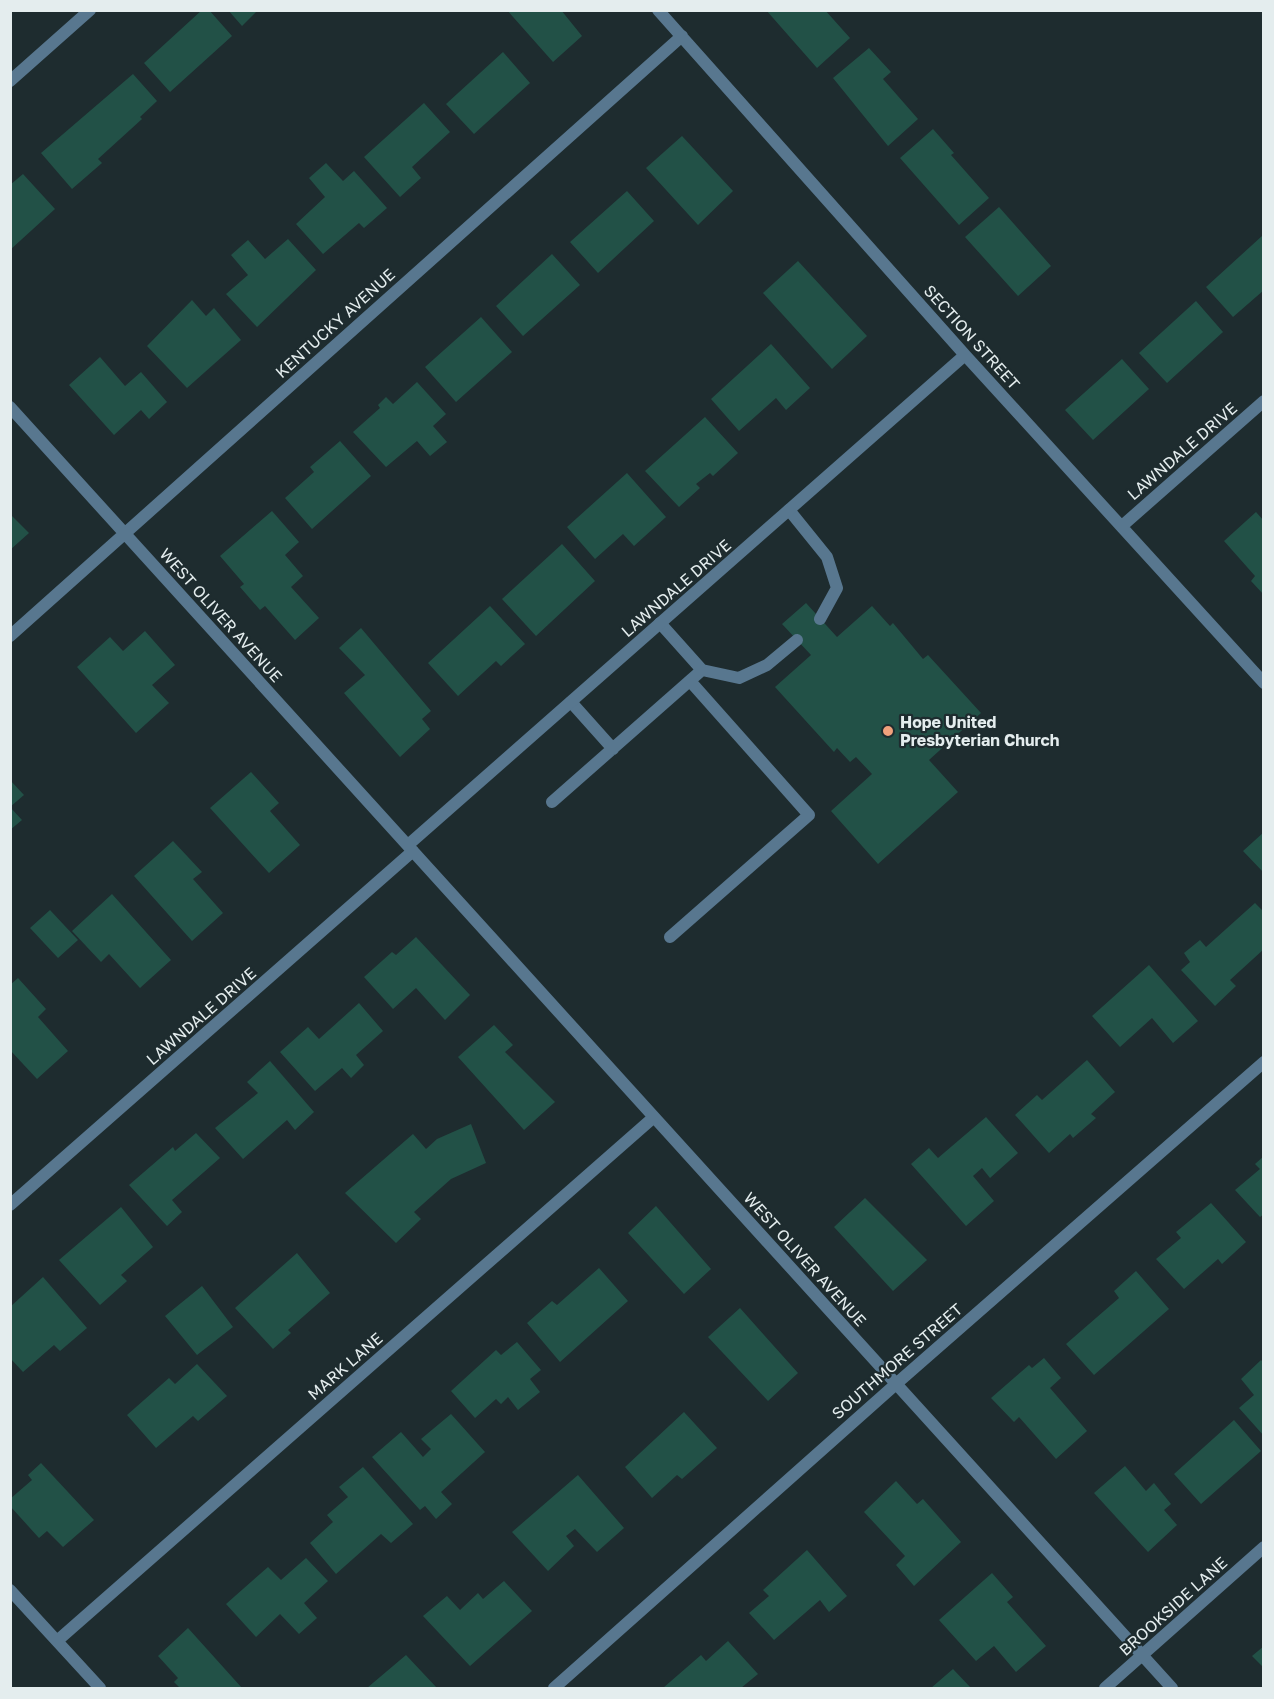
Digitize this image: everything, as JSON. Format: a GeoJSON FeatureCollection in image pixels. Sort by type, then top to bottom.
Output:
{"type":"FeatureCollection","features":[{"type":"Feature","properties":{"kind":"street"},"geometry":{"type":"LineString","coordinates":[[10,81],[90,10]]}},
{"type":"Feature","properties":{"kind":"street","name":"SECTION STREET"},"geometry":{"type":"LineString","coordinates":[[658,10],[965,355],[1263,683]]}},
{"type":"Feature","properties":{"kind":"street","name":"KENTUCKY AVENUE"},"geometry":{"type":"LineString","coordinates":[[10,636],[682,36]]}},
{"type":"Feature","properties":{"kind":"street","name":"LAWNDALE DRIVE"},"geometry":{"type":"LineString","coordinates":[[10,1205],[411,848],[571,702],[965,355]]}},
{"type":"Feature","properties":{"kind":"street","name":"LAWNDALE DRIVE"},"geometry":{"type":"LineString","coordinates":[[1122,526],[1263,401]]}},
{"type":"Feature","properties":{"kind":"street","name":"WEST OLIVER AVENUE"},"geometry":{"type":"LineString","coordinates":[[10,407],[1173,1689]]}},
{"type":"Feature","properties":{"kind":"street"},"geometry":{"type":"LineString","coordinates":[[789,510],[827,557],[837,588],[820,619]]}},
{"type":"Feature","properties":{"kind":"street"},"geometry":{"type":"LineString","coordinates":[[660,623],[702,670],[739,678],[767,665],[797,640]]}},
{"type":"Feature","properties":{"kind":"street"},"geometry":{"type":"LineString","coordinates":[[552,802],[702,670]]}},
{"type":"Feature","properties":{"kind":"street"},"geometry":{"type":"LineString","coordinates":[[670,937],[808,815],[690,681]]}},
{"type":"Feature","properties":{"kind":"street"},"geometry":{"type":"LineString","coordinates":[[571,702],[613,749]]}},
{"type":"Feature","properties":{"kind":"street","name":"SOUTHMORE STREET"},"geometry":{"type":"LineString","coordinates":[[554,1689],[896,1384],[1263,1062]]}},
{"type":"Feature","properties":{"kind":"street","name":"MARK LANE"},"geometry":{"type":"LineString","coordinates":[[57,1641],[654,1117]]}},
{"type":"Feature","properties":{"kind":"street","name":"BROOKSIDE LANE"},"geometry":{"type":"LineString","coordinates":[[1105,1689],[1263,1547]]}},
{"type":"Feature","properties":{"kind":"street"},"geometry":{"type":"LineString","coordinates":[[10,1590],[100,1689]]}},
{"type":"Feature","properties":{"kind":"building"},"geometry":{"type":"Polygon","coordinates":[[[202,10],[209,10],[232,36],[170,92],[144,63],[202,10]]]}},
{"type":"Feature","properties":{"kind":"building"},"geometry":{"type":"Polygon","coordinates":[[[228,10],[258,10],[242,26],[228,10]]]}},
{"type":"Feature","properties":{"kind":"building"},"geometry":{"type":"Polygon","coordinates":[[[507,10],[561,10],[582,36],[553,62],[507,10]]]}},
{"type":"Feature","properties":{"kind":"building"},"geometry":{"type":"Polygon","coordinates":[[[766,10],[825,10],[850,38],[817,68],[766,10]]]}},
{"type":"Feature","properties":{"kind":"building"},"geometry":{"type":"Polygon","coordinates":[[[869,48],[891,72],[883,79],[918,119],[888,146],[833,78],[869,48]]]}},
{"type":"Feature","properties":{"kind":"building"},"geometry":{"type":"Polygon","coordinates":[[[503,52],[530,83],[474,134],[446,104],[503,52]]]}},
{"type":"Feature","properties":{"kind":"building"},"geometry":{"type":"Polygon","coordinates":[[[133,74],[157,101],[140,117],[142,119],[98,159],[102,163],[72,189],[41,153],[133,74]]]}},
{"type":"Feature","properties":{"kind":"building"},"geometry":{"type":"Polygon","coordinates":[[[424,103],[450,132],[412,167],[421,178],[400,197],[364,157],[424,103]]]}},
{"type":"Feature","properties":{"kind":"building"},"geometry":{"type":"Polygon","coordinates":[[[933,129],[954,153],[951,155],[989,198],[959,225],[900,158],[933,129]]]}},
{"type":"Feature","properties":{"kind":"building"},"geometry":{"type":"Polygon","coordinates":[[[682,136],[733,191],[698,225],[646,168],[682,136]]]}},
{"type":"Feature","properties":{"kind":"building"},"geometry":{"type":"Polygon","coordinates":[[[326,163],[343,181],[354,171],[387,208],[364,228],[359,223],[323,254],[296,224],[325,197],[309,178],[326,163]]]}},
{"type":"Feature","properties":{"kind":"building"},"geometry":{"type":"Polygon","coordinates":[[[23,174],[55,209],[10,250],[10,185],[23,174]]]}},
{"type":"Feature","properties":{"kind":"building"},"geometry":{"type":"Polygon","coordinates":[[[627,191],[654,221],[598,273],[570,242],[627,191]]]}},
{"type":"Feature","properties":{"kind":"building"},"geometry":{"type":"Polygon","coordinates":[[[999,207],[1051,266],[1018,296],[965,237],[999,207]]]}},
{"type":"Feature","properties":{"kind":"building"},"geometry":{"type":"Polygon","coordinates":[[[1262,236],[1264,290],[1233,317],[1206,287],[1262,236]]]}},
{"type":"Feature","properties":{"kind":"building"},"geometry":{"type":"Polygon","coordinates":[[[288,239],[316,270],[257,327],[226,294],[248,275],[231,255],[248,240],[265,259],[288,239]]]}},
{"type":"Feature","properties":{"kind":"building"},"geometry":{"type":"Polygon","coordinates":[[[552,254],[580,285],[523,336],[496,306],[552,254]]]}},
{"type":"Feature","properties":{"kind":"building"},"geometry":{"type":"Polygon","coordinates":[[[798,261],[867,336],[832,369],[763,293],[798,261]]]}},
{"type":"Feature","properties":{"kind":"building"},"geometry":{"type":"Polygon","coordinates":[[[192,300],[206,316],[214,308],[241,340],[187,388],[147,346],[192,300]]]}},
{"type":"Feature","properties":{"kind":"building"},"geometry":{"type":"Polygon","coordinates":[[[1196,301],[1223,332],[1167,383],[1139,353],[1196,301]]]}},
{"type":"Feature","properties":{"kind":"building"},"geometry":{"type":"Polygon","coordinates":[[[481,317],[512,352],[456,402],[425,367],[481,317]]]}},
{"type":"Feature","properties":{"kind":"building"},"geometry":{"type":"Polygon","coordinates":[[[771,344],[810,388],[786,410],[776,398],[739,431],[711,399],[771,344]]]}},
{"type":"Feature","properties":{"kind":"building"},"geometry":{"type":"Polygon","coordinates":[[[100,357],[125,386],[141,372],[167,402],[149,419],[141,410],[114,435],[69,385],[100,357]]]}},
{"type":"Feature","properties":{"kind":"building"},"geometry":{"type":"Polygon","coordinates":[[[1122,359],[1149,389],[1093,440],[1065,410],[1122,359]]]}},
{"type":"Feature","properties":{"kind":"building"},"geometry":{"type":"Polygon","coordinates":[[[417,382],[446,414],[433,426],[447,442],[430,456],[417,441],[386,467],[353,432],[380,408],[378,405],[386,397],[393,404],[417,382]]]}},
{"type":"Feature","properties":{"kind":"building"},"geometry":{"type":"Polygon","coordinates":[[[705,417],[738,453],[713,476],[710,473],[696,484],[700,488],[679,507],[645,471],[705,417]]]}},
{"type":"Feature","properties":{"kind":"building"},"geometry":{"type":"Polygon","coordinates":[[[340,441],[371,476],[312,529],[285,498],[314,472],[310,467],[340,441]]]}},
{"type":"Feature","properties":{"kind":"building"},"geometry":{"type":"Polygon","coordinates":[[[627,473],[666,517],[634,546],[623,534],[595,559],[567,527],[627,473]]]}},
{"type":"Feature","properties":{"kind":"building"},"geometry":{"type":"Polygon","coordinates":[[[272,511],[299,542],[285,555],[303,576],[291,587],[319,618],[295,640],[265,606],[260,610],[240,587],[244,584],[220,556],[272,511]]]}},
{"type":"Feature","properties":{"kind":"building"},"geometry":{"type":"Polygon","coordinates":[[[1256,512],[1264,521],[1264,595],[1251,581],[1255,576],[1224,541],[1256,512]]]}},
{"type":"Feature","properties":{"kind":"building"},"geometry":{"type":"Polygon","coordinates":[[[10,514],[29,533],[10,550],[10,514]]]}},
{"type":"Feature","properties":{"kind":"building"},"geometry":{"type":"Polygon","coordinates":[[[562,544],[595,581],[536,636],[502,599],[562,544]]]}},
{"type":"Feature","properties":{"kind":"building","name":"Hope United Presbyterian Church"},"geometry":{"type":"Polygon","coordinates":[[[806,603],[837,637],[872,606],[890,626],[893,623],[923,659],[928,655],[981,713],[929,760],[958,792],[878,864],[831,811],[872,774],[856,757],[850,762],[837,748],[834,752],[775,687],[811,655],[782,624],[806,603]]]}},
{"type":"Feature","properties":{"kind":"building"},"geometry":{"type":"Polygon","coordinates":[[[490,606],[525,644],[501,666],[496,661],[458,696],[428,663],[490,606]]]}},
{"type":"Feature","properties":{"kind":"building"},"geometry":{"type":"Polygon","coordinates":[[[361,628],[431,711],[422,719],[430,729],[400,757],[344,693],[365,675],[339,648],[361,628]]]}},
{"type":"Feature","properties":{"kind":"building"},"geometry":{"type":"Polygon","coordinates":[[[145,631],[175,665],[152,685],[169,703],[136,733],[77,667],[110,637],[123,651],[145,631]]]}},
{"type":"Feature","properties":{"kind":"building"},"geometry":{"type":"Polygon","coordinates":[[[251,772],[279,803],[270,811],[300,845],[269,873],[210,808],[251,772]]]}},
{"type":"Feature","properties":{"kind":"building"},"geometry":{"type":"Polygon","coordinates":[[[10,780],[24,795],[10,807],[10,780]]]}},
{"type":"Feature","properties":{"kind":"building"},"geometry":{"type":"Polygon","coordinates":[[[10,807],[22,820],[10,830],[10,807]]]}},
{"type":"Feature","properties":{"kind":"building"},"geometry":{"type":"Polygon","coordinates":[[[1264,832],[1264,873],[1243,851],[1264,832]]]}},
{"type":"Feature","properties":{"kind":"building"},"geometry":{"type":"Polygon","coordinates":[[[173,841],[202,872],[193,879],[223,913],[192,941],[134,876],[173,841]]]}},
{"type":"Feature","properties":{"kind":"building"},"geometry":{"type":"Polygon","coordinates":[[[112,894],[171,960],[140,988],[109,954],[101,962],[72,931],[112,894]]]}},
{"type":"Feature","properties":{"kind":"building"},"geometry":{"type":"Polygon","coordinates":[[[1255,903],[1264,912],[1264,949],[1230,980],[1236,986],[1215,1006],[1181,970],[1190,962],[1184,953],[1200,940],[1206,947],[1255,903]]]}},
{"type":"Feature","properties":{"kind":"building"},"geometry":{"type":"Polygon","coordinates":[[[50,910],[78,940],[58,958],[30,928],[50,910]]]}},
{"type":"Feature","properties":{"kind":"building"},"geometry":{"type":"Polygon","coordinates":[[[416,937],[470,995],[445,1020],[416,988],[393,1009],[364,977],[392,952],[396,955],[416,937]]]}},
{"type":"Feature","properties":{"kind":"building"},"geometry":{"type":"Polygon","coordinates":[[[1149,965],[1198,1021],[1173,1043],[1152,1018],[1120,1047],[1092,1016],[1149,965]]]}},
{"type":"Feature","properties":{"kind":"building"},"geometry":{"type":"Polygon","coordinates":[[[18,978],[46,1009],[38,1017],[68,1051],[37,1079],[10,1050],[10,985],[18,978]]]}},
{"type":"Feature","properties":{"kind":"building"},"geometry":{"type":"Polygon","coordinates":[[[359,1003],[383,1031],[356,1055],[364,1065],[351,1078],[342,1068],[315,1091],[280,1052],[308,1027],[319,1039],[359,1003]]]}},
{"type":"Feature","properties":{"kind":"building"},"geometry":{"type":"Polygon","coordinates":[[[494,1025],[513,1045],[505,1052],[555,1102],[524,1130],[458,1057],[494,1025]]]}},
{"type":"Feature","properties":{"kind":"building"},"geometry":{"type":"Polygon","coordinates":[[[1087,1060],[1115,1092],[1091,1114],[1096,1118],[1073,1138],[1070,1134],[1049,1153],[1015,1115],[1037,1095],[1042,1100],[1087,1060]]]}},
{"type":"Feature","properties":{"kind":"building"},"geometry":{"type":"Polygon","coordinates":[[[270,1061],[314,1112],[295,1130],[287,1120],[243,1159],[215,1128],[258,1093],[247,1082],[270,1061]]]}},
{"type":"Feature","properties":{"kind":"building"},"geometry":{"type":"Polygon","coordinates":[[[986,1117],[1018,1153],[990,1178],[982,1168],[973,1176],[994,1201],[966,1226],[911,1164],[929,1148],[938,1158],[986,1117]]]}},
{"type":"Feature","properties":{"kind":"building"},"geometry":{"type":"Polygon","coordinates":[[[471,1124],[486,1163],[451,1179],[414,1212],[421,1219],[396,1243],[345,1193],[413,1134],[426,1149],[437,1139],[471,1124]]]}},
{"type":"Feature","properties":{"kind":"building"},"geometry":{"type":"Polygon","coordinates":[[[196,1133],[220,1158],[172,1200],[182,1212],[167,1226],[129,1185],[173,1147],[175,1151],[196,1133]]]}},
{"type":"Feature","properties":{"kind":"building"},"geometry":{"type":"Polygon","coordinates":[[[1264,1156],[1264,1214],[1260,1217],[1235,1190],[1260,1169],[1255,1164],[1264,1156]]]}},
{"type":"Feature","properties":{"kind":"building"},"geometry":{"type":"Polygon","coordinates":[[[865,1198],[927,1260],[893,1291],[834,1227],[865,1198]]]}},
{"type":"Feature","properties":{"kind":"building"},"geometry":{"type":"Polygon","coordinates":[[[1211,1203],[1246,1242],[1222,1264],[1218,1259],[1184,1289],[1156,1259],[1181,1238],[1176,1232],[1211,1203]]]}},
{"type":"Feature","properties":{"kind":"building"},"geometry":{"type":"Polygon","coordinates":[[[656,1206],[711,1269],[684,1294],[628,1233],[656,1206]]]}},
{"type":"Feature","properties":{"kind":"building"},"geometry":{"type":"Polygon","coordinates":[[[121,1207],[153,1247],[121,1275],[127,1281],[100,1305],[59,1260],[121,1207]]]}},
{"type":"Feature","properties":{"kind":"building"},"geometry":{"type":"Polygon","coordinates":[[[297,1253],[330,1293],[288,1330],[291,1333],[273,1349],[235,1308],[297,1253]]]}},
{"type":"Feature","properties":{"kind":"building"},"geometry":{"type":"Polygon","coordinates":[[[599,1268],[628,1301],[560,1362],[527,1323],[552,1301],[557,1305],[599,1268]]]}},
{"type":"Feature","properties":{"kind":"building"},"geometry":{"type":"Polygon","coordinates":[[[1136,1271],[1169,1309],[1094,1375],[1066,1344],[1119,1298],[1114,1291],[1136,1271]]]}},
{"type":"Feature","properties":{"kind":"building"},"geometry":{"type":"Polygon","coordinates":[[[43,1277],[87,1328],[60,1351],[54,1345],[23,1372],[10,1358],[10,1307],[43,1277]]]}},
{"type":"Feature","properties":{"kind":"building"},"geometry":{"type":"Polygon","coordinates":[[[202,1286],[233,1327],[197,1355],[165,1316],[202,1286]]]}},
{"type":"Feature","properties":{"kind":"building"},"geometry":{"type":"Polygon","coordinates":[[[740,1308],[798,1373],[768,1401],[708,1337],[740,1308]]]}},
{"type":"Feature","properties":{"kind":"building"},"geometry":{"type":"Polygon","coordinates":[[[517,1342],[541,1370],[530,1379],[540,1392],[518,1410],[508,1397],[501,1404],[496,1399],[475,1418],[451,1391],[496,1350],[501,1355],[517,1342]]]}},
{"type":"Feature","properties":{"kind":"building"},"geometry":{"type":"Polygon","coordinates":[[[1044,1358],[1061,1378],[1050,1388],[1087,1431],[1056,1459],[1019,1417],[1014,1422],[991,1398],[1029,1365],[1032,1368],[1044,1358]]]}},
{"type":"Feature","properties":{"kind":"building"},"geometry":{"type":"Polygon","coordinates":[[[1261,1360],[1264,1363],[1264,1436],[1239,1408],[1254,1395],[1241,1379],[1261,1360]]]}},
{"type":"Feature","properties":{"kind":"building"},"geometry":{"type":"Polygon","coordinates":[[[197,1364],[227,1396],[198,1421],[193,1416],[156,1448],[127,1415],[169,1378],[175,1384],[197,1364]]]}},
{"type":"Feature","properties":{"kind":"building"},"geometry":{"type":"Polygon","coordinates":[[[684,1412],[717,1448],[682,1479],[677,1475],[652,1498],[625,1467],[684,1412]]]}},
{"type":"Feature","properties":{"kind":"building"},"geometry":{"type":"Polygon","coordinates":[[[451,1414],[485,1452],[441,1492],[452,1504],[436,1519],[425,1506],[420,1510],[372,1457],[401,1432],[423,1457],[431,1449],[421,1439],[451,1414]]]}},
{"type":"Feature","properties":{"kind":"building"},"geometry":{"type":"Polygon","coordinates":[[[1234,1420],[1261,1451],[1201,1504],[1174,1474],[1234,1420]]]}},
{"type":"Feature","properties":{"kind":"building"},"geometry":{"type":"Polygon","coordinates":[[[41,1463],[94,1520],[63,1547],[47,1531],[39,1538],[10,1506],[10,1499],[32,1480],[28,1475],[41,1463]]]}},
{"type":"Feature","properties":{"kind":"building"},"geometry":{"type":"Polygon","coordinates":[[[1125,1466],[1146,1491],[1154,1483],[1171,1504],[1164,1510],[1177,1525],[1148,1552],[1094,1493],[1125,1466]]]}},
{"type":"Feature","properties":{"kind":"building"},"geometry":{"type":"Polygon","coordinates":[[[363,1467],[413,1524],[391,1543],[381,1534],[336,1574],[310,1543],[333,1522],[327,1515],[348,1497],[339,1487],[363,1467]]]}},
{"type":"Feature","properties":{"kind":"building"},"geometry":{"type":"Polygon","coordinates":[[[578,1475],[624,1528],[597,1552],[575,1529],[566,1536],[574,1546],[548,1571],[512,1532],[578,1475]]]}},
{"type":"Feature","properties":{"kind":"building"},"geometry":{"type":"Polygon","coordinates":[[[896,1481],[917,1504],[923,1499],[961,1542],[914,1586],[896,1565],[905,1556],[864,1512],[896,1481]]]}},
{"type":"Feature","properties":{"kind":"building"},"geometry":{"type":"Polygon","coordinates":[[[807,1550],[847,1596],[829,1612],[820,1600],[774,1640],[749,1613],[769,1596],[763,1590],[807,1550]]]}},
{"type":"Feature","properties":{"kind":"building"},"geometry":{"type":"Polygon","coordinates":[[[306,1558],[328,1581],[304,1603],[317,1618],[299,1634],[280,1614],[256,1637],[226,1604],[268,1567],[281,1580],[306,1558]]]}},
{"type":"Feature","properties":{"kind":"building"},"geometry":{"type":"Polygon","coordinates":[[[992,1573],[1013,1597],[1007,1602],[1046,1646],[1016,1672],[994,1646],[976,1661],[939,1620],[992,1573]]]}},
{"type":"Feature","properties":{"kind":"building"},"geometry":{"type":"Polygon","coordinates":[[[504,1581],[532,1611],[470,1666],[423,1616],[447,1596],[460,1610],[478,1593],[483,1599],[504,1581]]]}},
{"type":"Feature","properties":{"kind":"building"},"geometry":{"type":"Polygon","coordinates":[[[188,1628],[242,1688],[180,1688],[174,1682],[178,1678],[158,1656],[188,1628]]]}},
{"type":"Feature","properties":{"kind":"building"},"geometry":{"type":"Polygon","coordinates":[[[728,1641],[758,1674],[741,1688],[663,1688],[701,1655],[706,1661],[728,1641]]]}},
{"type":"Feature","properties":{"kind":"building"},"geometry":{"type":"Polygon","coordinates":[[[1264,1646],[1264,1668],[1252,1656],[1264,1646]]]}},
{"type":"Feature","properties":{"kind":"building"},"geometry":{"type":"Polygon","coordinates":[[[406,1655],[437,1688],[367,1688],[406,1655]]]}},
{"type":"Feature","properties":{"kind":"building"},"geometry":{"type":"Polygon","coordinates":[[[953,1669],[971,1688],[931,1688],[953,1669]]]}},
{"type":"Feature","properties":{"kind":"place","name":"Hope United Presbyterian Church"},"geometry":{"type":"Point","coordinates":[888,731]}}]}
